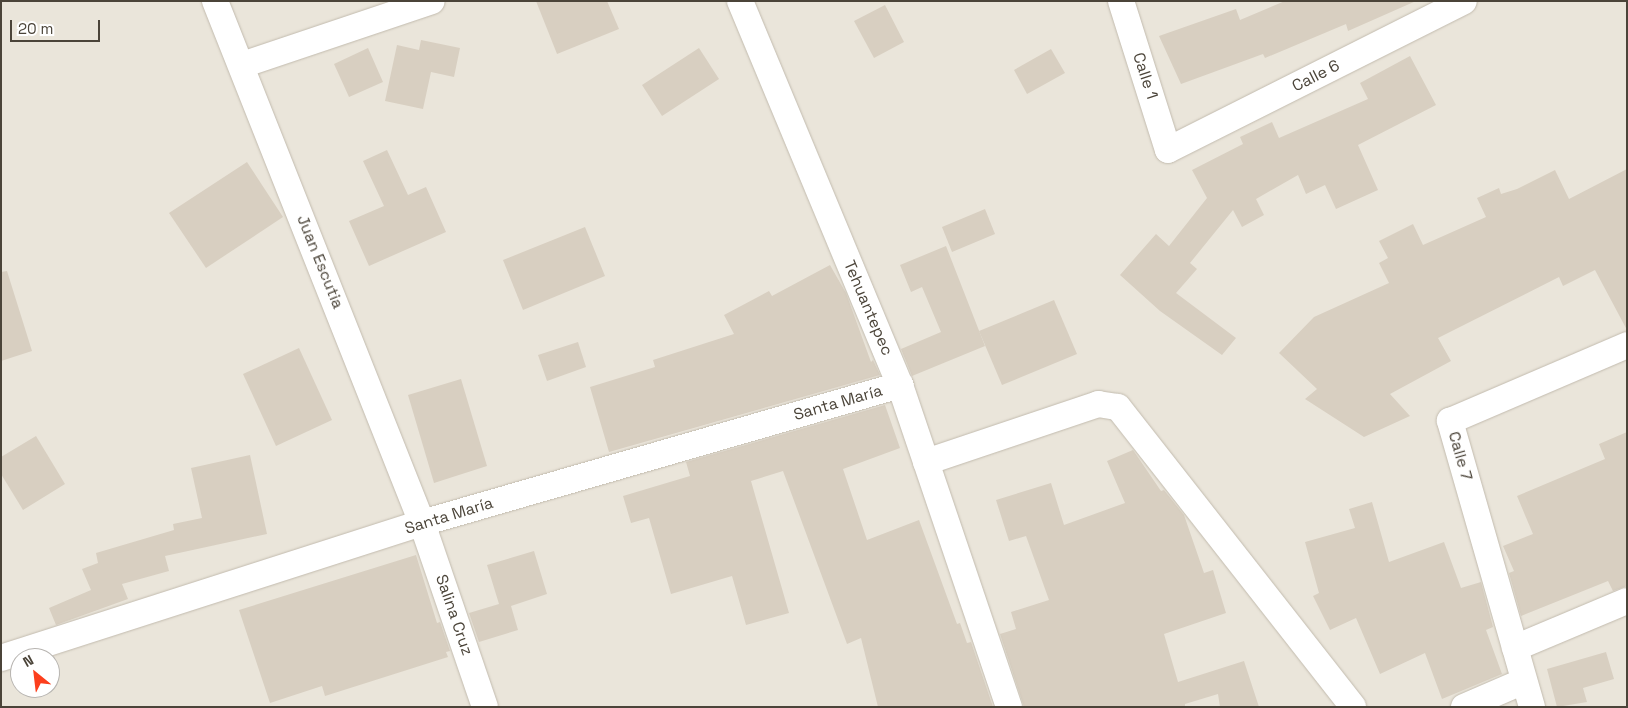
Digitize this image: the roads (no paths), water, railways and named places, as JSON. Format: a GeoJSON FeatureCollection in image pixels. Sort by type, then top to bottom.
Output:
{"type":"FeatureCollection","features":[{"type":"Feature","properties":{"kind":"street","name":"Juan Escutia"},"geometry":{"type":"LineString","coordinates":[[215,1],[242,65],[422,523]]}},
{"type":"Feature","properties":{"kind":"street"},"geometry":{"type":"LineString","coordinates":[[242,65],[432,1]]}},
{"type":"Feature","properties":{"kind":"street","name":"Tehuantepec"},"geometry":{"type":"LineString","coordinates":[[740,1],[900,385],[1009,707]]}},
{"type":"Feature","properties":{"kind":"street","name":"Calle 1"},"geometry":{"type":"LineString","coordinates":[[1121,1],[1168,150]]}},
{"type":"Feature","properties":{"kind":"street","name":"Calle 6"},"geometry":{"type":"LineString","coordinates":[[1168,150],[1464,1]]}},
{"type":"Feature","properties":{"kind":"street","name":"Calle 7"},"geometry":{"type":"LineString","coordinates":[[1515,648],[1450,421],[1627,345]]}},
{"type":"Feature","properties":{"kind":"street","name":"Santa María"},"geometry":{"type":"LineString","coordinates":[[1,658],[422,523],[900,385]]}},
{"type":"Feature","properties":{"kind":"street"},"geometry":{"type":"LineString","coordinates":[[926,462],[1098,404],[1118,406],[1353,707]]}},
{"type":"Feature","properties":{"kind":"street","name":"Salina Cruz"},"geometry":{"type":"LineString","coordinates":[[422,523],[486,707]]}},
{"type":"Feature","properties":{"kind":"street"},"geometry":{"type":"LineString","coordinates":[[1532,707],[1515,648],[1627,601]]}},
{"type":"Feature","properties":{"kind":"street"},"geometry":{"type":"LineString","coordinates":[[1464,707],[1524,681]]}}]}
